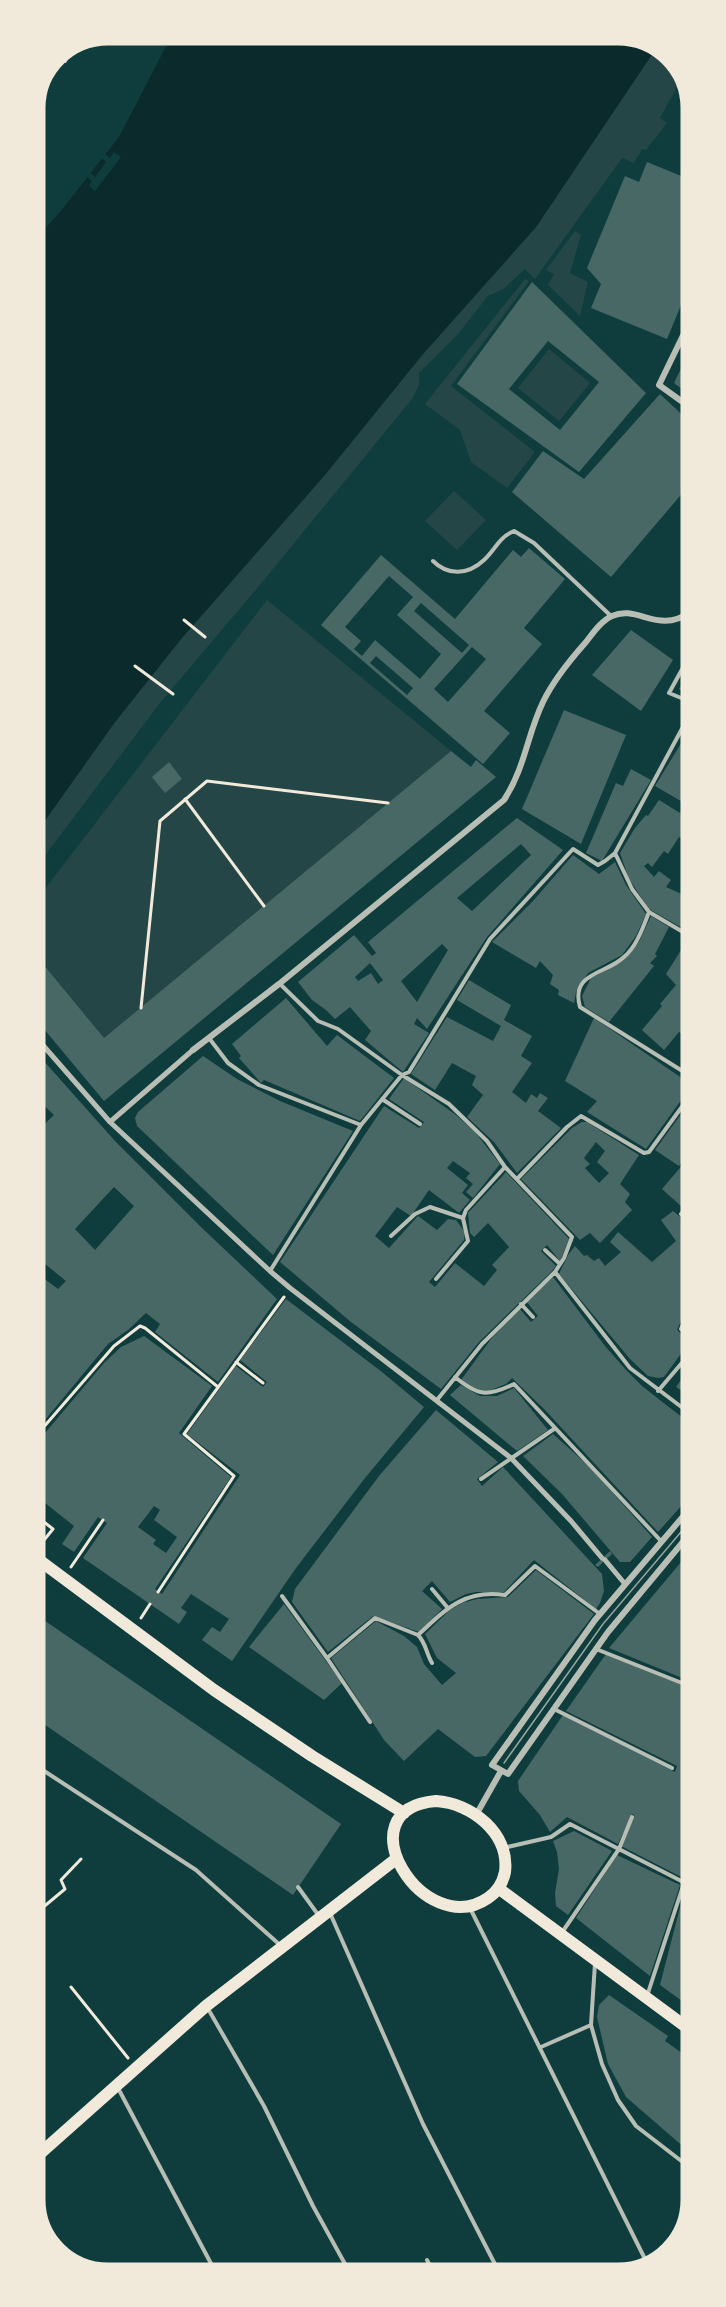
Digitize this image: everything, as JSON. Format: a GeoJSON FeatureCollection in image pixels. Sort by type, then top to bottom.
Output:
{"type":"FeatureCollection","features":[{"type":"Feature","properties":{"kind":"main road"},"geometry":{"type":"LineString","coordinates":[[43,1563],[214,1690],[312,1756],[404,1813]]}},
{"type":"Feature","properties":{"kind":"main road"},"geometry":{"type":"LineString","coordinates":[[436,1801],[457,1805],[476,1815],[492,1830],[502,1848],[505,1869],[498,1888],[483,1902],[469,1905],[448,1904],[422,1892],[406,1877],[396,1859],[393,1845],[394,1831],[404,1813],[416,1805],[436,1801]]}},
{"type":"Feature","properties":{"kind":"main road"},"geometry":{"type":"LineString","coordinates":[[43,2151],[206,2006],[396,1859]]}},
{"type":"Feature","properties":{"kind":"main road"},"geometry":{"type":"LineString","coordinates":[[498,1888],[682,2024]]}},
{"type":"Feature","properties":{"kind":"street"},"geometry":{"type":"LineString","coordinates":[[682,338],[659,386],[682,402]]}},
{"type":"Feature","properties":{"kind":"street"},"geometry":{"type":"LineString","coordinates":[[110,1122],[208,1037],[279,984],[504,800],[515,783],[543,702],[571,659],[603,622],[622,613],[659,621],[671,621],[682,616]]}},
{"type":"Feature","properties":{"kind":"street"},"geometry":{"type":"LineString","coordinates":[[43,1045],[110,1122],[270,1271],[511,1458],[572,1521],[625,1584]]}},
{"type":"Feature","properties":{"kind":"street"},"geometry":{"type":"LineString","coordinates":[[682,1518],[600,1614],[492,1765],[508,1774],[596,1649],[682,1545]]}},
{"type":"Feature","properties":{"kind":"street"},"geometry":{"type":"LineString","coordinates":[[476,1815],[501,1771]]}},
{"type":"Feature","properties":{"kind":"lane"},"geometry":{"type":"LineString","coordinates":[[433,561],[442,570],[455,572],[469,570],[484,560],[503,536],[514,531],[534,543],[612,616]]}},
{"type":"Feature","properties":{"kind":"lane"},"geometry":{"type":"LineString","coordinates":[[682,669],[669,693],[682,698]]}},
{"type":"Feature","properties":{"kind":"lane"},"geometry":{"type":"LineString","coordinates":[[270,1271],[361,1125],[402,1075],[409,1072],[490,939],[573,849],[598,865],[615,853],[682,729]]}},
{"type":"Feature","properties":{"kind":"lane"},"geometry":{"type":"LineString","coordinates":[[615,853],[632,889],[649,912],[682,931]]}},
{"type":"Feature","properties":{"kind":"lane"},"geometry":{"type":"LineString","coordinates":[[649,912],[639,937],[624,958],[588,977],[580,988],[577,998],[580,1007],[682,1071]]}},
{"type":"Feature","properties":{"kind":"lane"},"geometry":{"type":"LineString","coordinates":[[279,984],[318,1021],[338,1029],[402,1075],[449,1104],[487,1141],[505,1167],[572,1237],[555,1272],[482,1344],[437,1400]]}},
{"type":"Feature","properties":{"kind":"lane"},"geometry":{"type":"LineString","coordinates":[[208,1037],[228,1063],[259,1086],[361,1125]]}},
{"type":"Feature","properties":{"kind":"lane"},"geometry":{"type":"LineString","coordinates":[[382,1099],[420,1124]]}},
{"type":"Feature","properties":{"kind":"lane"},"geometry":{"type":"LineString","coordinates":[[517,1179],[567,1126],[581,1116],[644,1153],[649,1152],[682,1107]]}},
{"type":"Feature","properties":{"kind":"lane"},"geometry":{"type":"LineString","coordinates":[[436,1279],[468,1241],[463,1218],[466,1210],[505,1167]]}},
{"type":"Feature","properties":{"kind":"lane"},"geometry":{"type":"LineString","coordinates":[[391,1236],[416,1214],[430,1207],[463,1218]]}},
{"type":"Feature","properties":{"kind":"lane"},"geometry":{"type":"LineString","coordinates":[[545,1250],[560,1264]]}},
{"type":"Feature","properties":{"kind":"lane"},"geometry":{"type":"LineString","coordinates":[[555,1272],[630,1368],[682,1408]]}},
{"type":"Feature","properties":{"kind":"lane"},"geometry":{"type":"LineString","coordinates":[[521,1304],[532,1317]]}},
{"type":"Feature","properties":{"kind":"lane"},"geometry":{"type":"LineString","coordinates":[[658,1390],[682,1362]]}},
{"type":"Feature","properties":{"kind":"lane"},"geometry":{"type":"LineString","coordinates":[[455,1377],[468,1388],[482,1394],[492,1394],[514,1384],[662,1541]]}},
{"type":"Feature","properties":{"kind":"lane"},"geometry":{"type":"LineString","coordinates":[[481,1479],[555,1429]]}},
{"type":"Feature","properties":{"kind":"lane"},"geometry":{"type":"LineString","coordinates":[[418,1635],[447,1607],[462,1599],[480,1594],[505,1595],[535,1566],[600,1614]]}},
{"type":"Feature","properties":{"kind":"lane"},"geometry":{"type":"LineString","coordinates":[[432,1589],[447,1607]]}},
{"type":"Feature","properties":{"kind":"lane"},"geometry":{"type":"LineString","coordinates":[[282,1596],[370,1722]]}},
{"type":"Feature","properties":{"kind":"lane"},"geometry":{"type":"LineString","coordinates":[[327,1658],[375,1618],[418,1635],[424,1641],[432,1663]]}},
{"type":"Feature","properties":{"kind":"lane"},"geometry":{"type":"LineString","coordinates":[[596,1649],[682,1683]]}},
{"type":"Feature","properties":{"kind":"lane"},"geometry":{"type":"LineString","coordinates":[[553,1708],[672,1768]]}},
{"type":"Feature","properties":{"kind":"lane"},"geometry":{"type":"LineString","coordinates":[[43,1770],[196,1870],[282,1947]]}},
{"type":"Feature","properties":{"kind":"lane"},"geometry":{"type":"LineString","coordinates":[[560,1934],[619,1849],[632,1817]]}},
{"type":"Feature","properties":{"kind":"lane"},"geometry":{"type":"LineString","coordinates":[[502,1848],[551,1837],[570,1824],[682,1882]]}},
{"type":"Feature","properties":{"kind":"lane"},"geometry":{"type":"LineString","coordinates":[[298,1887],[324,1913],[423,2124],[496,2264]]}},
{"type":"Feature","properties":{"kind":"lane"},"geometry":{"type":"LineString","coordinates":[[646,1998],[682,1889]]}},
{"type":"Feature","properties":{"kind":"lane"},"geometry":{"type":"LineString","coordinates":[[469,1905],[645,2258]]}},
{"type":"Feature","properties":{"kind":"lane"},"geometry":{"type":"LineString","coordinates":[[595,1960],[591,2025],[602,2064],[618,2100],[636,2126],[682,2162]]}},
{"type":"Feature","properties":{"kind":"lane"},"geometry":{"type":"LineString","coordinates":[[206,2006],[264,2106],[313,2206],[345,2263]]}},
{"type":"Feature","properties":{"kind":"lane"},"geometry":{"type":"LineString","coordinates":[[541,2047],[591,2025]]}},
{"type":"Feature","properties":{"kind":"lane"},"geometry":{"type":"LineString","coordinates":[[117,2086],[211,2263]]}},
{"type":"Feature","properties":{"kind":"lane"},"geometry":{"type":"LineString","coordinates":[[427,2260],[429,2264]]}},
{"type":"Feature","properties":{"kind":"path"},"geometry":{"type":"LineString","coordinates":[[184,620],[205,638]]}},
{"type":"Feature","properties":{"kind":"path"},"geometry":{"type":"LineString","coordinates":[[135,666],[173,694]]}},
{"type":"Feature","properties":{"kind":"path"},"geometry":{"type":"LineString","coordinates":[[141,1008],[160,821],[185,799],[207,781],[388,803]]}},
{"type":"Feature","properties":{"kind":"path"},"geometry":{"type":"LineString","coordinates":[[185,799],[264,906]]}},
{"type":"Feature","properties":{"kind":"path"},"geometry":{"type":"LineString","coordinates":[[158,1592],[234,1476],[184,1434],[290,1288]]}},
{"type":"Feature","properties":{"kind":"path"},"geometry":{"type":"LineString","coordinates":[[43,1428],[114,1346],[140,1326],[218,1387]]}},
{"type":"Feature","properties":{"kind":"path"},"geometry":{"type":"LineString","coordinates":[[236,1362],[264,1383]]}},
{"type":"Feature","properties":{"kind":"path"},"geometry":{"type":"LineString","coordinates":[[79,1555],[103,1520]]}},
{"type":"Feature","properties":{"kind":"path"},"geometry":{"type":"LineString","coordinates":[[43,1522],[52,1529],[43,1541]]}},
{"type":"Feature","properties":{"kind":"path"},"geometry":{"type":"LineString","coordinates":[[43,1907],[65,1889],[61,1880],[81,1859]]}},
{"type":"Feature","properties":{"kind":"path"},"geometry":{"type":"LineString","coordinates":[[71,1987],[136,2069]]}},
{"type":"Feature","properties":{"kind":"shaded area"},"geometry":{"type":"Polygon","coordinates":[[[168,43],[623,44],[643,48],[653,53],[536,227],[423,354],[324,476],[181,639],[115,722],[43,823],[43,231],[119,137],[168,43]]]}},
{"type":"Feature","properties":{"kind":"shaded area"},"geometry":{"type":"Polygon","coordinates":[[[654,54],[674,75],[678,84],[660,118],[667,123],[646,150],[642,149],[634,163],[622,158],[535,279],[525,269],[503,289],[488,296],[458,334],[419,373],[419,385],[412,399],[160,703],[43,858],[43,823],[115,722],[181,639],[324,476],[423,354],[536,227],[654,54]]]}},
{"type":"Feature","properties":{"kind":"shaded area"},"geometry":{"type":"Polygon","coordinates":[[[575,231],[581,235],[570,273],[588,282],[580,316],[548,285],[554,274],[546,270],[575,231]]]}},
{"type":"Feature","properties":{"kind":"shaded area"},"geometry":{"type":"Polygon","coordinates":[[[525,279],[529,281],[451,386],[535,452],[507,488],[471,462],[460,430],[425,404],[525,279]]]}},
{"type":"Feature","properties":{"kind":"shaded area"},"geometry":{"type":"Polygon","coordinates":[[[549,349],[590,383],[559,421],[518,388],[549,349]]]}},
{"type":"Feature","properties":{"kind":"shaded area"},"geometry":{"type":"Polygon","coordinates":[[[454,491],[486,520],[457,550],[425,521],[454,491]]]}},
{"type":"Feature","properties":{"kind":"shaded area"},"geometry":{"type":"Polygon","coordinates":[[[267,600],[451,751],[104,1038],[43,964],[43,891],[267,600]]]}},
{"type":"Feature","properties":{"kind":"pier"},"geometry":{"type":"Polygon","coordinates":[[[114,152],[121,157],[95,191],[89,186],[92,181],[87,177],[90,173],[95,177],[106,162],[102,158],[105,154],[110,158],[114,152]]]}},
{"type":"Feature","properties":{"kind":"building"},"geometry":{"type":"Polygon","coordinates":[[[647,162],[682,176],[682,303],[667,339],[591,308],[601,284],[587,268],[625,176],[639,182],[647,162]]]}},
{"type":"Feature","properties":{"kind":"building"},"geometry":{"type":"Polygon","coordinates":[[[532,282],[646,393],[579,472],[457,384],[532,282]],[[548,341],[509,389],[560,430],[599,382],[548,341]]]}},
{"type":"Feature","properties":{"kind":"building"},"geometry":{"type":"Polygon","coordinates":[[[682,367],[682,389],[674,383],[682,367]]]}},
{"type":"Feature","properties":{"kind":"building"},"geometry":{"type":"Polygon","coordinates":[[[660,394],[682,415],[682,494],[611,577],[512,492],[543,451],[584,479],[660,394]]]}},
{"type":"Feature","properties":{"kind":"building"},"geometry":{"type":"Polygon","coordinates":[[[529,548],[565,579],[524,628],[542,644],[484,711],[510,733],[483,764],[321,625],[381,555],[455,619],[513,550],[521,557],[529,548]],[[389,576],[345,627],[361,641],[354,649],[362,656],[375,640],[420,679],[441,654],[397,615],[413,597],[389,576]],[[421,603],[414,611],[462,653],[469,645],[421,603]],[[472,647],[434,689],[448,702],[486,659],[472,647]],[[376,656],[370,663],[407,695],[413,688],[376,656]]]}},
{"type":"Feature","properties":{"kind":"building"},"geometry":{"type":"Polygon","coordinates":[[[631,630],[673,660],[641,711],[592,675],[631,630]]]}},
{"type":"Feature","properties":{"kind":"building"},"geometry":{"type":"Polygon","coordinates":[[[564,710],[626,735],[581,844],[522,809],[564,710]]]}},
{"type":"Feature","properties":{"kind":"building"},"geometry":{"type":"Polygon","coordinates":[[[682,742],[682,802],[655,786],[682,742]]]}},
{"type":"Feature","properties":{"kind":"building"},"geometry":{"type":"Polygon","coordinates":[[[451,751],[471,767],[476,760],[496,777],[104,1101],[43,1028],[43,964],[104,1038],[451,751]]]}},
{"type":"Feature","properties":{"kind":"building"},"geometry":{"type":"Polygon","coordinates":[[[169,762],[182,779],[165,793],[152,777],[169,762]]]}},
{"type":"Feature","properties":{"kind":"building"},"geometry":{"type":"Polygon","coordinates":[[[631,769],[651,780],[602,861],[586,853],[616,783],[623,786],[631,769]]]}},
{"type":"Feature","properties":{"kind":"building"},"geometry":{"type":"Polygon","coordinates":[[[659,800],[680,813],[682,810],[682,839],[679,837],[668,854],[664,851],[652,867],[648,863],[644,866],[654,877],[659,871],[671,880],[666,887],[682,894],[682,928],[649,909],[629,879],[620,853],[635,828],[646,815],[648,816],[659,800]]]}},
{"type":"Feature","properties":{"kind":"building"},"geometry":{"type":"Polygon","coordinates":[[[517,818],[563,850],[487,937],[427,1029],[417,1018],[414,1024],[429,1033],[403,1072],[365,1040],[371,1031],[350,1007],[335,1019],[312,1000],[298,982],[354,935],[372,956],[376,953],[368,942],[517,818]],[[521,844],[457,898],[472,911],[531,855],[521,844]],[[442,944],[401,981],[417,1002],[448,950],[442,944]],[[370,963],[355,977],[358,981],[371,973],[378,984],[383,980],[370,963]]]}},
{"type":"Feature","properties":{"kind":"building"},"geometry":{"type":"Polygon","coordinates":[[[573,855],[599,874],[615,862],[626,885],[646,914],[636,936],[622,955],[588,973],[576,992],[574,1003],[558,995],[559,990],[550,984],[553,975],[540,961],[536,968],[492,942],[533,901],[573,855]]]}},
{"type":"Feature","properties":{"kind":"building"},"geometry":{"type":"Polygon","coordinates":[[[651,916],[669,927],[655,954],[657,956],[650,963],[654,966],[609,1022],[585,1007],[582,996],[591,978],[623,961],[640,940],[651,916]]]}},
{"type":"Feature","properties":{"kind":"building"},"geometry":{"type":"Polygon","coordinates":[[[682,949],[682,1034],[679,1032],[664,1050],[642,1030],[676,985],[666,974],[682,949]]]}},
{"type":"Feature","properties":{"kind":"building"},"geometry":{"type":"Polygon","coordinates":[[[469,980],[511,1005],[504,1020],[532,1036],[521,1056],[532,1063],[512,1092],[526,1103],[531,1094],[537,1098],[540,1093],[548,1098],[538,1111],[561,1128],[517,1173],[494,1142],[467,1117],[483,1095],[472,1085],[476,1076],[452,1063],[435,1090],[411,1074],[447,1017],[493,1041],[501,1026],[457,1000],[469,980]]]}},
{"type":"Feature","properties":{"kind":"building"},"geometry":{"type":"Polygon","coordinates":[[[286,998],[327,1046],[337,1035],[394,1078],[360,1121],[264,1080],[261,1083],[239,1058],[241,1056],[232,1044],[286,998]]]}},
{"type":"Feature","properties":{"kind":"building"},"geometry":{"type":"Polygon","coordinates":[[[594,1018],[682,1078],[682,1099],[646,1149],[587,1112],[597,1101],[565,1081],[594,1018]]]}},
{"type":"Feature","properties":{"kind":"building"},"geometry":{"type":"Polygon","coordinates":[[[203,1056],[237,1079],[280,1101],[353,1131],[273,1255],[137,1126],[135,1118],[138,1112],[203,1056]]]}},
{"type":"Feature","properties":{"kind":"building"},"geometry":{"type":"Polygon","coordinates":[[[43,1060],[115,1141],[277,1299],[218,1382],[155,1332],[160,1324],[146,1313],[108,1344],[43,1422],[43,1278],[58,1289],[66,1281],[43,1262],[43,1125],[54,1115],[43,1105],[43,1060]],[[114,1187],[75,1229],[95,1250],[134,1206],[114,1187]]]}},
{"type":"Feature","properties":{"kind":"building"},"geometry":{"type":"Polygon","coordinates":[[[404,1078],[456,1115],[475,1132],[500,1164],[473,1198],[466,1192],[473,1184],[466,1178],[470,1173],[453,1161],[447,1168],[468,1185],[462,1193],[470,1200],[459,1213],[429,1190],[411,1216],[397,1207],[375,1236],[389,1248],[418,1216],[437,1230],[448,1219],[456,1220],[465,1232],[464,1240],[429,1282],[435,1287],[455,1263],[484,1286],[497,1270],[492,1265],[509,1247],[488,1223],[474,1237],[470,1233],[468,1213],[506,1172],[569,1239],[560,1261],[547,1245],[541,1251],[556,1266],[479,1342],[441,1389],[351,1322],[280,1262],[384,1106],[419,1128],[424,1122],[389,1099],[404,1078]]]}},
{"type":"Feature","properties":{"kind":"building"},"geometry":{"type":"Polygon","coordinates":[[[682,1113],[682,1161],[679,1166],[655,1150],[682,1113]]]}},
{"type":"Feature","properties":{"kind":"building"},"geometry":{"type":"Polygon","coordinates":[[[582,1122],[587,1122],[639,1155],[620,1184],[630,1194],[625,1202],[632,1210],[600,1243],[590,1233],[580,1240],[521,1179],[572,1128],[582,1122]],[[596,1142],[584,1158],[590,1164],[585,1168],[599,1183],[609,1173],[597,1162],[605,1151],[596,1142]]]}},
{"type":"Feature","properties":{"kind":"building"},"geometry":{"type":"Polygon","coordinates":[[[682,1166],[682,1207],[662,1189],[682,1166]]]}},
{"type":"Feature","properties":{"kind":"building"},"geometry":{"type":"Polygon","coordinates":[[[673,1211],[682,1218],[682,1319],[677,1330],[682,1334],[682,1352],[664,1377],[658,1378],[648,1376],[630,1359],[559,1274],[575,1246],[584,1256],[587,1255],[594,1261],[599,1258],[605,1266],[621,1252],[610,1242],[618,1232],[652,1262],[676,1241],[661,1220],[673,1211]]]}},
{"type":"Feature","properties":{"kind":"building"},"geometry":{"type":"Polygon","coordinates":[[[553,1277],[626,1370],[642,1386],[682,1417],[682,1505],[658,1532],[545,1410],[512,1378],[506,1384],[486,1392],[475,1389],[461,1380],[491,1339],[519,1308],[531,1322],[538,1316],[526,1301],[553,1277]]]}},
{"type":"Feature","properties":{"kind":"building"},"geometry":{"type":"Polygon","coordinates":[[[286,1299],[424,1407],[365,1478],[296,1568],[232,1661],[202,1640],[212,1627],[220,1632],[229,1619],[191,1594],[181,1608],[187,1612],[179,1624],[83,1558],[107,1523],[98,1517],[74,1552],[62,1544],[74,1526],[43,1501],[43,1435],[104,1363],[121,1347],[144,1336],[212,1386],[179,1433],[231,1477],[155,1589],[162,1594],[240,1475],[187,1434],[236,1366],[263,1387],[267,1382],[240,1360],[286,1299]],[[154,1506],[138,1527],[156,1540],[153,1544],[166,1553],[177,1537],[154,1520],[160,1510],[154,1506]]]}},
{"type":"Feature","properties":{"kind":"building"},"geometry":{"type":"Polygon","coordinates":[[[682,1378],[682,1391],[676,1387],[682,1378]]]}},
{"type":"Feature","properties":{"kind":"building"},"geometry":{"type":"Polygon","coordinates":[[[461,1385],[480,1396],[497,1396],[514,1388],[548,1430],[517,1451],[450,1395],[461,1385]]]}},
{"type":"Feature","properties":{"kind":"building"},"geometry":{"type":"Polygon","coordinates":[[[436,1410],[498,1462],[477,1479],[482,1486],[503,1467],[602,1574],[604,1591],[600,1603],[596,1609],[534,1560],[504,1592],[476,1592],[450,1602],[432,1581],[422,1591],[442,1609],[419,1632],[373,1616],[328,1652],[292,1602],[295,1589],[379,1476],[436,1410]]]}},
{"type":"Feature","properties":{"kind":"building"},"geometry":{"type":"Polygon","coordinates":[[[553,1434],[590,1467],[652,1537],[630,1562],[620,1562],[562,1494],[523,1456],[553,1434]]]}},
{"type":"Feature","properties":{"kind":"building"},"geometry":{"type":"Polygon","coordinates":[[[610,1551],[612,1554],[598,1567],[595,1565],[610,1551]]]}},
{"type":"Feature","properties":{"kind":"building"},"geometry":{"type":"Polygon","coordinates":[[[682,1561],[682,1678],[609,1648],[682,1561]]]}},
{"type":"Feature","properties":{"kind":"building"},"geometry":{"type":"Polygon","coordinates":[[[536,1570],[594,1614],[486,1756],[475,1757],[438,1729],[404,1761],[384,1740],[331,1658],[376,1621],[404,1636],[417,1647],[424,1664],[442,1685],[456,1673],[437,1658],[425,1634],[450,1610],[462,1603],[477,1599],[508,1597],[536,1570]]]}},
{"type":"Feature","properties":{"kind":"building"},"geometry":{"type":"Polygon","coordinates":[[[284,1604],[342,1683],[324,1700],[249,1647],[284,1604]]]}},
{"type":"Feature","properties":{"kind":"building"},"geometry":{"type":"Polygon","coordinates":[[[43,1619],[341,1824],[293,1895],[43,1723],[43,1619]]]}},
{"type":"Feature","properties":{"kind":"building"},"geometry":{"type":"Polygon","coordinates":[[[606,1654],[682,1685],[682,1877],[621,1846],[634,1815],[632,1814],[618,1844],[567,1817],[550,1832],[540,1815],[519,1791],[518,1781],[563,1715],[675,1772],[677,1766],[566,1711],[606,1654]]]}},
{"type":"Feature","properties":{"kind":"building"},"geometry":{"type":"Polygon","coordinates":[[[574,1831],[612,1851],[568,1915],[556,1906],[555,1893],[559,1869],[553,1841],[574,1831]]]}},
{"type":"Feature","properties":{"kind":"building"},"geometry":{"type":"Polygon","coordinates":[[[617,1855],[680,1885],[650,1976],[576,1918],[617,1855]]]}},
{"type":"Feature","properties":{"kind":"building"},"geometry":{"type":"Polygon","coordinates":[[[682,1900],[682,2001],[660,1985],[682,1900]]]}},
{"type":"Feature","properties":{"kind":"building"},"geometry":{"type":"Polygon","coordinates":[[[609,1995],[668,2036],[665,2041],[682,2053],[682,2145],[626,2097],[608,2064],[597,2017],[599,2005],[609,1995]]]}},
{"type":"Feature","properties":{"kind":"tram line"},"geometry":{"type":"LineString","coordinates":[[504,1763],[603,1624],[682,1531]]}}]}
